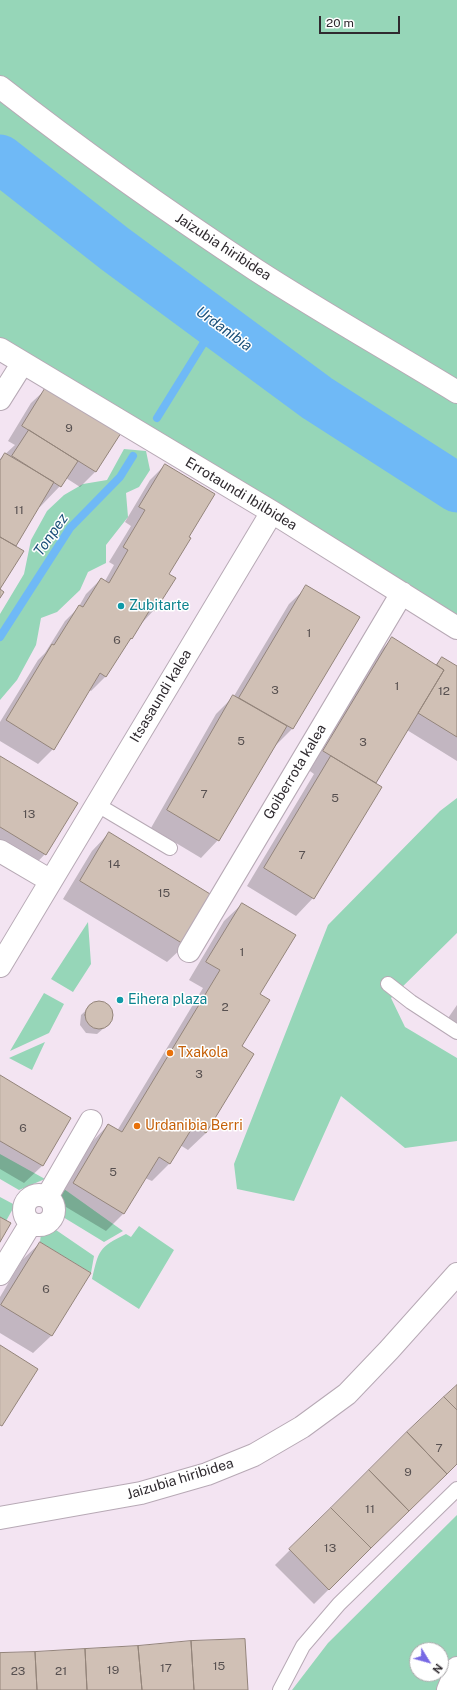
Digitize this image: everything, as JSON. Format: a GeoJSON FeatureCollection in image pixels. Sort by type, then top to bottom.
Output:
{"type":"FeatureCollection","features":[{"type":"Feature","properties":{"kind":"street","name":"Jaizubia hiribidea"},"geometry":{"type":"LineString","coordinates":[[0,87],[55,130],[154,202],[251,266],[457,392]]}},
{"type":"Feature","properties":{"kind":"street","name":"Errotaundi Ibilbidea"},"geometry":{"type":"LineString","coordinates":[[0,349],[22,364],[272,512],[457,628]]}},
{"type":"Feature","properties":{"kind":"street"},"geometry":{"type":"LineString","coordinates":[[0,399],[22,364]]}},
{"type":"Feature","properties":{"kind":"street","name":"Itsasaundi kalea"},"geometry":{"type":"LineString","coordinates":[[51,881],[272,512]]}},
{"type":"Feature","properties":{"kind":"street","name":"Goiberrota kalea"},"geometry":{"type":"LineString","coordinates":[[189,951],[402,593]]}},
{"type":"Feature","properties":{"kind":"street"},"geometry":{"type":"LineString","coordinates":[[0,851],[51,881],[0,966]]}},
{"type":"Feature","properties":{"kind":"street"},"geometry":{"type":"LineString","coordinates":[[0,1274],[31,1223],[42,1224],[51,1218],[53,1206],[47,1197],[91,1121]]}},
{"type":"Feature","properties":{"kind":"street","name":"Jaizubia hiribidea"},"geometry":{"type":"LineString","coordinates":[[0,1518],[141,1493],[207,1474],[254,1455],[302,1427],[348,1394],[457,1274]]}},
{"type":"Feature","properties":{"kind":"street"},"geometry":{"type":"LineString","coordinates":[[448,1690],[457,1668]]}},
{"type":"Feature","properties":{"kind":"lane"},"geometry":{"type":"LineString","coordinates":[[96,804],[170,848]]}},
{"type":"Feature","properties":{"kind":"lane"},"geometry":{"type":"LineString","coordinates":[[388,984],[411,1002],[457,1032]]}},
{"type":"Feature","properties":{"kind":"lane"},"geometry":{"type":"LineString","coordinates":[[280,1690],[303,1646],[338,1604],[457,1489]]}},
{"type":"Feature","properties":{"kind":"green space"},"geometry":{"type":"Polygon","coordinates":[[[0,0],[457,0],[457,620],[0,349],[0,0]]]}},
{"type":"Feature","properties":{"kind":"green space"},"geometry":{"type":"Polygon","coordinates":[[[124,449],[146,451],[150,470],[139,487],[126,493],[128,517],[106,545],[106,563],[88,572],[80,590],[57,612],[41,618],[36,645],[17,680],[0,700],[0,614],[24,574],[31,540],[47,511],[64,495],[83,484],[107,480],[124,449]]]}},
{"type":"Feature","properties":{"kind":"green space"},"geometry":{"type":"Polygon","coordinates":[[[457,798],[457,933],[391,998],[405,1027],[457,1058],[457,1141],[405,1148],[341,1096],[294,1201],[237,1189],[234,1164],[328,925],[440,811],[457,798]]]}},
{"type":"Feature","properties":{"kind":"green space"},"geometry":{"type":"Polygon","coordinates":[[[88,922],[91,964],[73,992],[51,979],[88,922]]]}},
{"type":"Feature","properties":{"kind":"green space"},"geometry":{"type":"Polygon","coordinates":[[[44,993],[64,1004],[49,1033],[10,1051],[44,993]]]}},
{"type":"Feature","properties":{"kind":"green space"},"geometry":{"type":"Polygon","coordinates":[[[45,1042],[32,1070],[9,1058],[45,1042]]]}},
{"type":"Feature","properties":{"kind":"green space"},"geometry":{"type":"Polygon","coordinates":[[[0,1154],[45,1179],[19,1190],[0,1179],[0,1154]]]}},
{"type":"Feature","properties":{"kind":"green space"},"geometry":{"type":"Polygon","coordinates":[[[64,1189],[123,1231],[104,1242],[63,1217],[58,1198],[64,1189]]]}},
{"type":"Feature","properties":{"kind":"green space"},"geometry":{"type":"Polygon","coordinates":[[[0,1197],[15,1205],[6,1221],[0,1217],[0,1197]]]}},
{"type":"Feature","properties":{"kind":"green space"},"geometry":{"type":"Polygon","coordinates":[[[139,1226],[174,1250],[139,1309],[92,1279],[96,1262],[101,1251],[110,1243],[126,1234],[131,1237],[139,1226]]]}},
{"type":"Feature","properties":{"kind":"green space"},"geometry":{"type":"Polygon","coordinates":[[[56,1230],[94,1256],[91,1273],[40,1242],[41,1234],[56,1230]]]}},
{"type":"Feature","properties":{"kind":"green space"},"geometry":{"type":"Polygon","coordinates":[[[457,1515],[457,1690],[292,1690],[328,1643],[457,1515]]]}},
{"type":"Feature","properties":{"kind":"building"},"geometry":{"type":"Polygon","coordinates":[[[46,387],[121,433],[96,472],[22,426],[46,387]]]}},
{"type":"Feature","properties":{"kind":"building"},"geometry":{"type":"Polygon","coordinates":[[[29,430],[78,461],[61,487],[12,456],[29,430]]]}},
{"type":"Feature","properties":{"kind":"building"},"geometry":{"type":"Polygon","coordinates":[[[5,453],[54,482],[16,546],[0,537],[0,461],[5,453]]]}},
{"type":"Feature","properties":{"kind":"building","name":"Zubitarte"},"geometry":{"type":"Polygon","coordinates":[[[165,464],[215,494],[169,574],[176,578],[155,611],[151,608],[106,677],[100,673],[54,750],[6,720],[52,644],[54,645],[79,605],[83,607],[101,578],[109,583],[128,550],[123,547],[145,510],[139,507],[165,464]]]}},
{"type":"Feature","properties":{"kind":"building"},"geometry":{"type":"Polygon","coordinates":[[[0,537],[24,551],[0,589],[0,537]]]}},
{"type":"Feature","properties":{"kind":"building"},"geometry":{"type":"Polygon","coordinates":[[[306,585],[360,617],[293,729],[239,698],[306,585]]]}},
{"type":"Feature","properties":{"kind":"building"},"geometry":{"type":"Polygon","coordinates":[[[0,589],[4,592],[0,598],[0,589]]]}},
{"type":"Feature","properties":{"kind":"building"},"geometry":{"type":"Polygon","coordinates":[[[392,637],[444,670],[376,783],[323,751],[392,637]]]}},
{"type":"Feature","properties":{"kind":"building"},"geometry":{"type":"Polygon","coordinates":[[[442,657],[457,666],[457,737],[418,713],[444,670],[437,665],[442,657]]]}},
{"type":"Feature","properties":{"kind":"building"},"geometry":{"type":"Polygon","coordinates":[[[233,695],[287,726],[219,841],[167,810],[233,695]]]}},
{"type":"Feature","properties":{"kind":"building"},"geometry":{"type":"Polygon","coordinates":[[[0,756],[78,803],[46,855],[0,827],[0,756]]]}},
{"type":"Feature","properties":{"kind":"building"},"geometry":{"type":"Polygon","coordinates":[[[331,756],[382,787],[314,899],[264,868],[331,756]]]}},
{"type":"Feature","properties":{"kind":"building"},"geometry":{"type":"Polygon","coordinates":[[[109,832],[215,897],[185,945],[80,881],[109,832]]]}},
{"type":"Feature","properties":{"kind":"building"},"geometry":{"type":"Polygon","coordinates":[[[242,903],[296,935],[260,994],[270,1000],[242,1046],[254,1054],[206,1133],[194,1125],[170,1164],[159,1157],[124,1214],[73,1183],[108,1124],[122,1132],[220,970],[206,962],[242,903]]]}},
{"type":"Feature","properties":{"kind":"building"},"geometry":{"type":"Polygon","coordinates":[[[99,1001],[109,1005],[113,1015],[109,1025],[99,1029],[89,1025],[85,1015],[89,1005],[99,1001]]]}},
{"type":"Feature","properties":{"kind":"building"},"geometry":{"type":"Polygon","coordinates":[[[0,1075],[71,1118],[43,1166],[0,1141],[0,1075]]]}},
{"type":"Feature","properties":{"kind":"building"},"geometry":{"type":"Polygon","coordinates":[[[0,1217],[11,1223],[0,1242],[0,1217]]]}},
{"type":"Feature","properties":{"kind":"building"},"geometry":{"type":"Polygon","coordinates":[[[40,1242],[91,1273],[52,1336],[1,1305],[40,1242]]]}},
{"type":"Feature","properties":{"kind":"building"},"geometry":{"type":"Polygon","coordinates":[[[0,1345],[38,1369],[2,1426],[0,1425],[0,1345]]]}},
{"type":"Feature","properties":{"kind":"building"},"geometry":{"type":"Polygon","coordinates":[[[457,1385],[457,1410],[444,1397],[457,1385]]]}},
{"type":"Feature","properties":{"kind":"building"},"geometry":{"type":"Polygon","coordinates":[[[444,1397],[457,1410],[457,1464],[447,1474],[407,1432],[444,1397]]]}},
{"type":"Feature","properties":{"kind":"building"},"geometry":{"type":"Polygon","coordinates":[[[407,1432],[447,1474],[409,1511],[369,1470],[407,1432]]]}},
{"type":"Feature","properties":{"kind":"building"},"geometry":{"type":"Polygon","coordinates":[[[369,1470],[409,1511],[371,1548],[331,1508],[369,1470]]]}},
{"type":"Feature","properties":{"kind":"building"},"geometry":{"type":"Polygon","coordinates":[[[331,1508],[371,1548],[329,1590],[289,1549],[331,1508]]]}},
{"type":"Feature","properties":{"kind":"building"},"geometry":{"type":"Polygon","coordinates":[[[245,1639],[248,1690],[194,1690],[191,1641],[245,1639]]]}},
{"type":"Feature","properties":{"kind":"building"},"geometry":{"type":"Polygon","coordinates":[[[191,1641],[194,1690],[142,1690],[138,1646],[191,1641]]]}},
{"type":"Feature","properties":{"kind":"building"},"geometry":{"type":"Polygon","coordinates":[[[138,1646],[142,1690],[87,1690],[85,1649],[138,1646]]]}},
{"type":"Feature","properties":{"kind":"building"},"geometry":{"type":"Polygon","coordinates":[[[85,1649],[87,1690],[37,1690],[35,1652],[85,1649]]]}},
{"type":"Feature","properties":{"kind":"building"},"geometry":{"type":"Polygon","coordinates":[[[35,1652],[37,1690],[0,1690],[0,1653],[35,1652]]]}},
{"type":"Feature","properties":{"kind":"waterway","name":"Urdanibia"},"geometry":{"type":"LineString","coordinates":[[0,159],[115,249],[317,398],[457,488]]}},
{"type":"Feature","properties":{"kind":"waterway","name":"Tonpez"},"geometry":{"type":"LineString","coordinates":[[157,418],[216,323]]}},
{"type":"Feature","properties":{"kind":"waterway","name":"Tonpez"},"geometry":{"type":"LineString","coordinates":[[0,637],[70,528],[120,477],[133,456]]}},
{"type":"Feature","properties":{"kind":"place","name":"Zubitarte"},"geometry":{"type":"Point","coordinates":[121,606]}},
{"type":"Feature","properties":{"kind":"place","name":"Eihera plaza"},"geometry":{"type":"Point","coordinates":[120,1000]}},
{"type":"Feature","properties":{"kind":"place","name":"Txakola"},"geometry":{"type":"Point","coordinates":[170,1053]}},
{"type":"Feature","properties":{"kind":"place","name":"Urdanibia Berri"},"geometry":{"type":"Point","coordinates":[137,1126]}}]}
